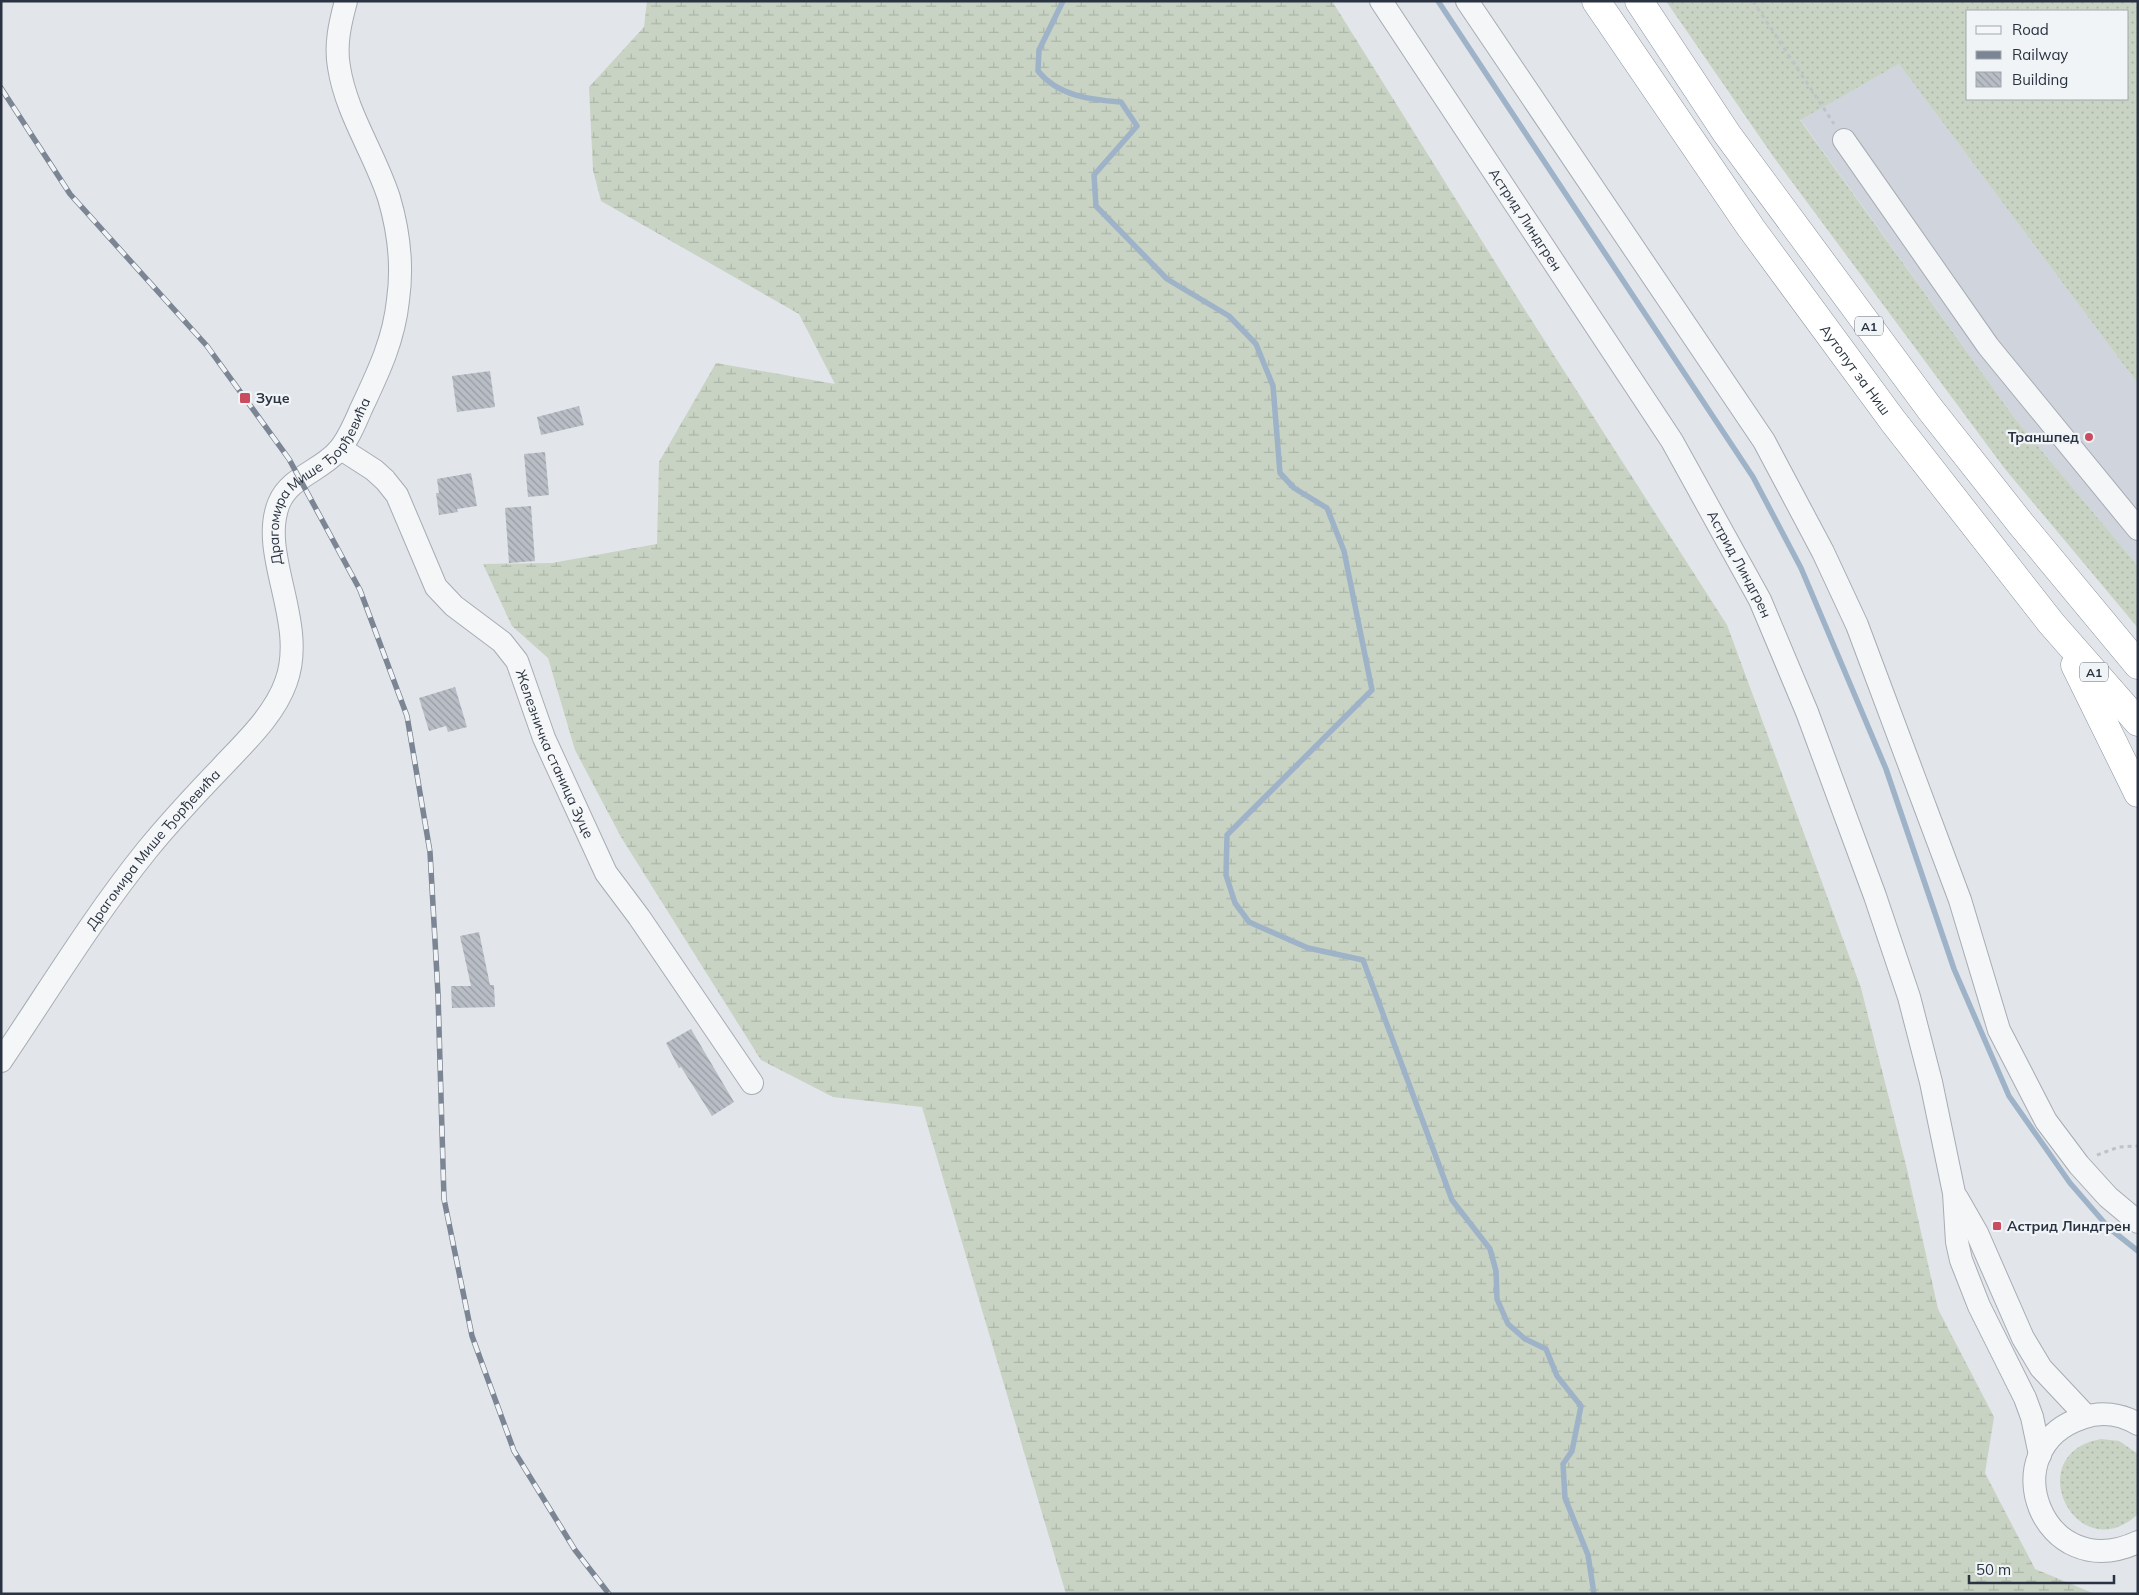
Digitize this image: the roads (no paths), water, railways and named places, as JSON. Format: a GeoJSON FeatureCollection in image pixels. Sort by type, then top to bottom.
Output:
{"type":"FeatureCollection","features":[{"type":"Feature","properties":{"kind":"highway","name":"Аутопут за Ниш"},"geometry":{"type":"LineString","coordinates":[[1596,1],[1751,228],[1893,422],[2050,623],[2138,722]]}},
{"type":"Feature","properties":{"kind":"highway","name":"A1"},"geometry":{"type":"LineString","coordinates":[[1639,1],[1727,134],[1930,409],[2034,540],[2138,665]]}},
{"type":"Feature","properties":{"kind":"highway"},"geometry":{"type":"LineString","coordinates":[[2050,623],[2086,686],[2104,727],[2138,793]]}},
{"type":"Feature","properties":{"kind":"street","name":"Драгомира Мише Ђорђевића"},"geometry":{"type":"LineString","coordinates":[[1,1061],[133,867],[166,827],[255,732],[276,703],[286,684],[293,647],[292,630],[276,548],[276,511],[286,490],[338,451],[354,425],[390,343],[398,301],[401,264],[398,232],[388,195],[348,101],[339,68],[338,41],[346,1]]}},
{"type":"Feature","properties":{"kind":"street","name":"Астрид Линдгрен"},"geometry":{"type":"LineString","coordinates":[[1381,1],[1672,441],[1760,600],[1807,712],[1875,896],[1909,997],[1931,1082],[1954,1193],[1957,1242],[1961,1260],[1979,1306],[2027,1404],[2032,1417],[2040,1455]]}},
{"type":"Feature","properties":{"kind":"street"},"geometry":{"type":"LineString","coordinates":[[1467,1],[1764,441],[1823,552],[1857,625],[1960,900],[1999,1030],[2046,1121],[2079,1165],[2108,1197],[2138,1222]]}},
{"type":"Feature","properties":{"kind":"street"},"geometry":{"type":"LineString","coordinates":[[1844,140],[1988,346],[2138,529]]}},
{"type":"Feature","properties":{"kind":"street","name":"Железничка станица Зуце"},"geometry":{"type":"LineString","coordinates":[[338,451],[346,452],[385,480],[397,495],[436,587],[454,606],[502,642],[517,661],[544,738],[606,874],[752,1082]]}},
{"type":"Feature","properties":{"kind":"street","name":"Астрид Линдгрен"},"geometry":{"type":"LineString","coordinates":[[1954,1193],[1977,1233],[2012,1317],[2023,1338],[2041,1368],[2086,1416]]}},
{"type":"Feature","properties":{"kind":"street"},"geometry":{"type":"LineString","coordinates":[[2136,1421],[2109,1414],[2086,1416],[2075,1420],[2059,1430],[2046,1444],[2040,1455],[2036,1468],[2036,1497],[2040,1511],[2057,1534],[2069,1543],[2097,1551],[2112,1551],[2138,1542]]}},
{"type":"Feature","properties":{"kind":"waterway"},"geometry":{"type":"LineString","coordinates":[[1063,1],[1039,50],[1038,71],[1055,86],[1065,91],[1087,98],[1121,102],[1137,126],[1094,175],[1096,206],[1167,279],[1229,316],[1256,344],[1273,386],[1280,473],[1294,488],[1327,508],[1344,551],[1372,690],[1227,835],[1226,875],[1235,903],[1249,922],[1308,948],[1363,960],[1452,1200],[1490,1249],[1496,1271],[1497,1299],[1508,1324],[1525,1339],[1546,1349],[1557,1376],[1581,1406],[1572,1451],[1563,1464],[1565,1498],[1588,1555],[1594,1594]]}},
{"type":"Feature","properties":{"kind":"waterway"},"geometry":{"type":"LineString","coordinates":[[1438,1],[1753,477],[1801,568],[1886,769],[1954,969],[2009,1096],[2070,1183],[2109,1228],[2138,1251]]}},
{"type":"Feature","properties":{"kind":"railway"},"geometry":{"type":"LineString","coordinates":[[1,88],[70,194],[207,346],[289,459],[360,590],[407,716],[430,852],[438,994],[444,1199],[472,1336],[514,1451],[575,1550],[609,1594]]}},
{"type":"Feature","properties":{"kind":"place","name":"Зуце"},"geometry":{"type":"Point","coordinates":[245,398]}},
{"type":"Feature","properties":{"kind":"place","name":"Траншпед"},"geometry":{"type":"Point","coordinates":[2089,437]}},
{"type":"Feature","properties":{"kind":"place","name":"Астрид Линдгрен"},"geometry":{"type":"Point","coordinates":[1997,1226]}}]}
